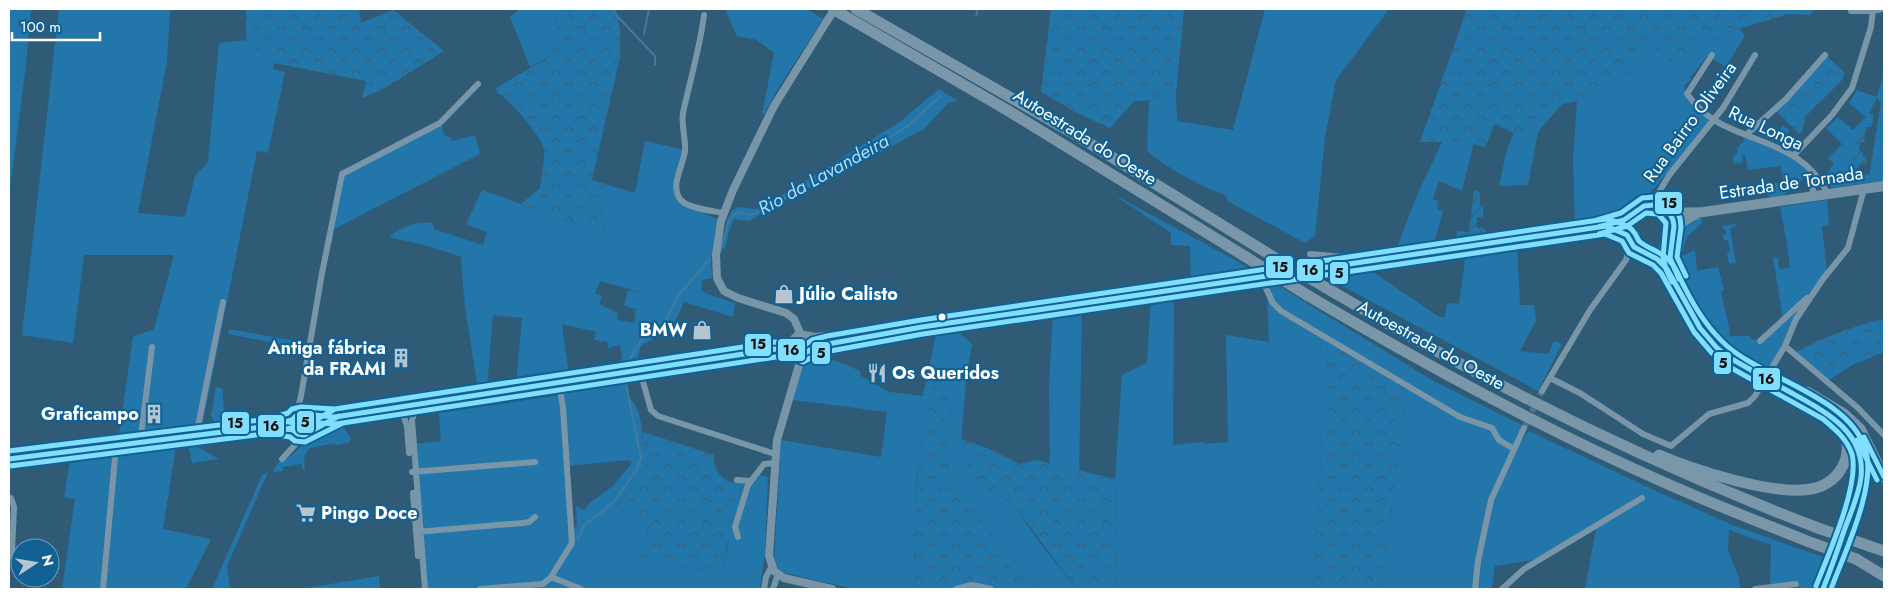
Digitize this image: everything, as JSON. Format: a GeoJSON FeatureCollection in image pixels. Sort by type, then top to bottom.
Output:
{"type":"FeatureCollection","features":[{"type":"Feature","properties":{"kind":"highway","name":"Autoestrada do Oeste"},"geometry":{"type":"LineString","coordinates":[[834,9],[1007,110],[1307,295],[1392,345],[1519,413],[1660,480],[1815,544],[1884,568]]}},
{"type":"Feature","properties":{"kind":"highway","name":"Autoestrada do Oeste"},"geometry":{"type":"LineString","coordinates":[[856,9],[1076,135],[1335,294],[1460,364],[1595,433],[1701,481],[1818,528],[1884,551]]}},
{"type":"Feature","properties":{"kind":"highway"},"geometry":{"type":"LineString","coordinates":[[1673,239],[1670,257],[1673,268],[1702,322],[1720,343],[1737,356],[1815,396],[1858,435],[1865,452],[1867,481],[1830,589]]}},
{"type":"Feature","properties":{"kind":"highway"},"geometry":{"type":"LineString","coordinates":[[1644,252],[1667,269],[1699,329],[1720,351],[1860,429],[1884,477]]}},
{"type":"Feature","properties":{"kind":"highway"},"geometry":{"type":"LineString","coordinates":[[1595,433],[1618,437],[1674,461],[1718,475],[1773,488],[1802,490],[1827,484],[1843,467],[1848,453],[1841,418]]}},
{"type":"Feature","properties":{"kind":"highway"},"geometry":{"type":"LineString","coordinates":[[1823,589],[1858,495],[1861,474],[1857,446],[1841,418]]}},
{"type":"Feature","properties":{"kind":"highway"},"geometry":{"type":"LineString","coordinates":[[1856,559],[1884,576]]}},
{"type":"Feature","properties":{"kind":"main road","name":"Estrada de Tornada"},"geometry":{"type":"LineString","coordinates":[[1665,210],[1703,212],[1884,186]]}},
{"type":"Feature","properties":{"kind":"main road"},"geometry":{"type":"LineString","coordinates":[[9,459],[140,444],[270,426],[300,424],[376,410],[640,371],[854,336],[895,334],[922,327],[1606,226],[1630,216],[1638,208],[1648,205],[1665,210],[1674,221],[1673,239]]}},
{"type":"Feature","properties":{"kind":"main road"},"geometry":{"type":"LineString","coordinates":[[1606,226],[1629,239],[1644,252],[1660,252],[1673,239],[1686,220],[1703,212]]}},
{"type":"Feature","properties":{"kind":"main road"},"geometry":{"type":"LineString","coordinates":[[1629,239],[1626,228],[1630,216]]}},
{"type":"Feature","properties":{"kind":"main road"},"geometry":{"type":"LineString","coordinates":[[300,424],[335,417]]}},
{"type":"Feature","properties":{"kind":"street"},"geometry":{"type":"LineString","coordinates":[[832,589],[784,578],[772,566],[769,556],[778,432],[799,365],[800,345],[796,322],[786,313],[738,298],[721,288],[717,278],[716,254],[723,213],[774,106],[834,9]]}},
{"type":"Feature","properties":{"kind":"street"},"geometry":{"type":"LineString","coordinates":[[1851,11],[1882,9]]}},
{"type":"Feature","properties":{"kind":"street"},"geometry":{"type":"LineString","coordinates":[[1794,155],[1832,115],[1852,88],[1871,27],[1873,10]]}},
{"type":"Feature","properties":{"kind":"street"},"geometry":{"type":"LineString","coordinates":[[704,15],[697,56],[683,115],[685,150],[681,171],[675,184],[679,199],[687,205],[723,213]]}},
{"type":"Feature","properties":{"kind":"street","name":"Rua Longa"},"geometry":{"type":"LineString","coordinates":[[1712,55],[1687,94],[1697,108],[1720,124],[1794,155],[1810,167],[1828,194]]}},
{"type":"Feature","properties":{"kind":"street","name":"Rua Bairro Oliveira"},"geometry":{"type":"LineString","coordinates":[[1648,205],[1728,100],[1755,55]]}},
{"type":"Feature","properties":{"kind":"street"},"geometry":{"type":"LineString","coordinates":[[1747,134],[1786,99],[1825,55]]}},
{"type":"Feature","properties":{"kind":"street"},"geometry":{"type":"LineString","coordinates":[[282,459],[294,445],[300,424],[300,401],[322,273],[342,174],[440,124],[478,84]]}},
{"type":"Feature","properties":{"kind":"street"},"geometry":{"type":"LineString","coordinates":[[1810,167],[1814,181],[1812,196]]}},
{"type":"Feature","properties":{"kind":"street"},"geometry":{"type":"LineString","coordinates":[[1550,378],[1580,393],[1643,434],[1671,446],[1709,414],[1748,403],[1755,396],[1785,346],[1796,319],[1823,278],[1848,248],[1864,189]]}},
{"type":"Feature","properties":{"kind":"street"},"geometry":{"type":"LineString","coordinates":[[1659,192],[1665,210]]}},
{"type":"Feature","properties":{"kind":"street"},"geometry":{"type":"LineString","coordinates":[[1542,392],[1590,310],[1626,260],[1629,239]]}},
{"type":"Feature","properties":{"kind":"street"},"geometry":{"type":"LineString","coordinates":[[1626,260],[1644,252]]}},
{"type":"Feature","properties":{"kind":"street"},"geometry":{"type":"LineString","coordinates":[[1310,254],[1354,258],[1366,262]]}},
{"type":"Feature","properties":{"kind":"street"},"geometry":{"type":"LineString","coordinates":[[1261,278],[1273,303],[1281,311],[1460,417],[1492,428],[1499,440],[1514,449]]}},
{"type":"Feature","properties":{"kind":"street"},"geometry":{"type":"LineString","coordinates":[[1760,340],[1814,292]]}},
{"type":"Feature","properties":{"kind":"street"},"geometry":{"type":"LineString","coordinates":[[196,436],[223,302]]}},
{"type":"Feature","properties":{"kind":"street"},"geometry":{"type":"LineString","coordinates":[[1785,346],[1858,408],[1884,435]]}},
{"type":"Feature","properties":{"kind":"street"},"geometry":{"type":"LineString","coordinates":[[140,444],[152,347]]}},
{"type":"Feature","properties":{"kind":"street"},"geometry":{"type":"LineString","coordinates":[[640,371],[651,410],[658,416],[692,426],[775,459]]}},
{"type":"Feature","properties":{"kind":"street"},"geometry":{"type":"LineString","coordinates":[[480,589],[543,584],[551,577],[572,543],[564,426],[559,383]]}},
{"type":"Feature","properties":{"kind":"street"},"geometry":{"type":"LineString","coordinates":[[376,410],[392,414],[403,414],[537,393],[542,385]]}},
{"type":"Feature","properties":{"kind":"street"},"geometry":{"type":"LineString","coordinates":[[413,472],[412,420],[415,412]]}},
{"type":"Feature","properties":{"kind":"street"},"geometry":{"type":"LineString","coordinates":[[403,414],[407,426],[413,472],[421,589]]}},
{"type":"Feature","properties":{"kind":"street"},"geometry":{"type":"LineString","coordinates":[[1475,589],[1478,561],[1490,500],[1524,428]]}},
{"type":"Feature","properties":{"kind":"street"},"geometry":{"type":"LineString","coordinates":[[103,589],[116,447]]}},
{"type":"Feature","properties":{"kind":"street"},"geometry":{"type":"LineString","coordinates":[[738,537],[735,527],[748,485],[764,464],[775,459]]}},
{"type":"Feature","properties":{"kind":"street"},"geometry":{"type":"LineString","coordinates":[[413,472],[535,462]]}},
{"type":"Feature","properties":{"kind":"street"},"geometry":{"type":"LineString","coordinates":[[737,480],[752,481]]}},
{"type":"Feature","properties":{"kind":"street"},"geometry":{"type":"LineString","coordinates":[[9,558],[12,552],[14,507],[11,498]]}},
{"type":"Feature","properties":{"kind":"street"},"geometry":{"type":"LineString","coordinates":[[1502,589],[1524,569],[1642,498]]}},
{"type":"Feature","properties":{"kind":"street"},"geometry":{"type":"LineString","coordinates":[[418,532],[523,523],[529,522],[535,517]]}},
{"type":"Feature","properties":{"kind":"street"},"geometry":{"type":"LineString","coordinates":[[418,532],[425,589]]}},
{"type":"Feature","properties":{"kind":"street"},"geometry":{"type":"LineString","coordinates":[[764,589],[766,577],[772,566]]}},
{"type":"Feature","properties":{"kind":"street"},"geometry":{"type":"LineString","coordinates":[[773,589],[778,574]]}},
{"type":"Feature","properties":{"kind":"street"},"geometry":{"type":"LineString","coordinates":[[551,577],[581,589]]}},
{"type":"Feature","properties":{"kind":"street"},"geometry":{"type":"LineString","coordinates":[[1755,589],[1796,584]]}},
{"type":"Feature","properties":{"kind":"street"},"geometry":{"type":"LineString","coordinates":[[956,589],[972,585],[991,589]]}},
{"type":"Feature","properties":{"kind":"green space"},"geometry":{"type":"Polygon","coordinates":[[[9,9],[31,9],[26,65],[9,196],[9,9]]]}},
{"type":"Feature","properties":{"kind":"green space"},"geometry":{"type":"Polygon","coordinates":[[[59,9],[170,9],[167,61],[138,213],[185,217],[195,176],[208,162],[219,43],[246,40],[274,63],[273,69],[285,72],[268,153],[257,151],[201,432],[118,441],[133,337],[154,329],[174,255],[84,255],[73,343],[22,335],[59,9]]]}},
{"type":"Feature","properties":{"kind":"green space"},"geometry":{"type":"Polygon","coordinates":[[[246,9],[359,9],[361,23],[393,10],[444,51],[385,88],[362,98],[366,81],[274,63],[246,40],[246,9]]]}},
{"type":"Feature","properties":{"kind":"green space"},"geometry":{"type":"Polygon","coordinates":[[[520,9],[555,9],[554,54],[530,67],[510,17],[520,9]]]}},
{"type":"Feature","properties":{"kind":"green space"},"geometry":{"type":"Polygon","coordinates":[[[555,9],[615,9],[620,29],[620,57],[592,180],[608,185],[600,208],[604,234],[521,204],[540,188],[544,150],[532,129],[510,103],[498,93],[496,88],[554,54],[555,9]]]}},
{"type":"Feature","properties":{"kind":"green space"},"geometry":{"type":"Polygon","coordinates":[[[725,9],[807,9],[823,19],[779,87],[764,115],[762,114],[774,53],[757,40],[737,36],[725,9]]]}},
{"type":"Feature","properties":{"kind":"green space"},"geometry":{"type":"Polygon","coordinates":[[[1051,9],[1184,9],[1176,94],[1144,101],[1134,101],[1110,128],[1079,114],[1041,92],[1051,9]]]}},
{"type":"Feature","properties":{"kind":"green space"},"geometry":{"type":"Polygon","coordinates":[[[1265,9],[1389,9],[1336,80],[1325,137],[1315,236],[1305,243],[1227,201],[1227,196],[1186,177],[1148,152],[1149,100],[1176,94],[1177,121],[1233,130],[1265,9]]]}},
{"type":"Feature","properties":{"kind":"green space"},"geometry":{"type":"Polygon","coordinates":[[[1467,9],[1815,9],[1810,15],[1788,14],[1725,33],[1675,66],[1653,46],[1629,73],[1577,101],[1562,104],[1538,132],[1507,149],[1514,133],[1495,124],[1485,147],[1474,144],[1474,142],[1420,142],[1467,9]]]}},
{"type":"Feature","properties":{"kind":"green space"},"geometry":{"type":"Polygon","coordinates":[[[1739,29],[1745,35],[1726,67],[1707,56],[1690,78],[1692,79],[1684,86],[1687,94],[1714,119],[1643,201],[1610,219],[1575,226],[1573,158],[1577,101],[1629,73],[1653,45],[1675,66],[1725,33],[1739,29]]]}},
{"type":"Feature","properties":{"kind":"green space"},"geometry":{"type":"Polygon","coordinates":[[[1825,55],[1844,72],[1843,79],[1806,116],[1802,132],[1799,134],[1776,111],[1825,55]]]}},
{"type":"Feature","properties":{"kind":"green space"},"geometry":{"type":"Polygon","coordinates":[[[1884,72],[1884,181],[1868,183],[1881,103],[1877,98],[1869,113],[1874,116],[1871,127],[1862,127],[1853,151],[1852,185],[1832,188],[1824,178],[1834,164],[1828,158],[1842,144],[1826,128],[1838,117],[1853,130],[1866,117],[1849,103],[1857,90],[1877,97],[1884,72]]]}},
{"type":"Feature","properties":{"kind":"green space"},"geometry":{"type":"Polygon","coordinates":[[[939,89],[958,101],[948,103],[924,129],[749,221],[734,219],[725,249],[720,248],[731,211],[738,207],[757,209],[799,185],[901,121],[939,89]]]}},
{"type":"Feature","properties":{"kind":"green space"},"geometry":{"type":"Polygon","coordinates":[[[440,123],[445,136],[451,137],[452,141],[475,135],[480,154],[334,229],[332,243],[328,240],[342,174],[440,123]]]}},
{"type":"Feature","properties":{"kind":"green space"},"geometry":{"type":"Polygon","coordinates":[[[1783,126],[1790,130],[1782,139],[1790,148],[1799,140],[1801,141],[1792,149],[1758,134],[1766,129],[1773,135],[1783,126]]]}},
{"type":"Feature","properties":{"kind":"green space"},"geometry":{"type":"Polygon","coordinates":[[[1862,127],[1866,128],[1864,142],[1860,142],[1859,150],[1863,152],[1863,157],[1867,157],[1866,163],[1859,165],[1861,175],[1870,174],[1868,183],[1852,185],[1853,151],[1862,127]]]}},
{"type":"Feature","properties":{"kind":"green space"},"geometry":{"type":"Polygon","coordinates":[[[1538,132],[1528,185],[1499,186],[1507,149],[1538,132]]]}},
{"type":"Feature","properties":{"kind":"green space"},"geometry":{"type":"Polygon","coordinates":[[[1747,134],[1794,155],[1810,173],[1784,195],[1769,198],[1767,184],[1783,182],[1781,166],[1748,170],[1745,155],[1742,155],[1743,162],[1733,164],[1733,157],[1738,152],[1737,148],[1747,134]]]}},
{"type":"Feature","properties":{"kind":"green space"},"geometry":{"type":"Polygon","coordinates":[[[645,141],[685,150],[677,179],[676,188],[678,195],[690,206],[717,219],[711,258],[712,278],[702,280],[701,290],[707,294],[735,303],[733,317],[684,302],[678,316],[668,330],[641,346],[636,363],[619,367],[622,356],[620,345],[608,348],[607,341],[599,342],[594,340],[596,332],[562,324],[569,375],[516,384],[522,318],[493,315],[487,389],[478,390],[465,307],[462,257],[424,245],[389,237],[409,226],[420,223],[433,223],[434,229],[483,245],[487,232],[466,224],[482,190],[604,234],[600,207],[608,185],[635,193],[645,141]],[[600,281],[595,293],[602,296],[599,304],[618,313],[617,320],[634,323],[636,309],[624,306],[628,290],[646,294],[600,281]]]}},
{"type":"Feature","properties":{"kind":"green space"},"geometry":{"type":"Polygon","coordinates":[[[1442,142],[1474,142],[1462,191],[1439,181],[1433,199],[1438,201],[1437,209],[1443,211],[1434,243],[1396,250],[1417,195],[1442,142]]]}},
{"type":"Feature","properties":{"kind":"green space"},"geometry":{"type":"Polygon","coordinates":[[[1474,190],[1480,193],[1480,205],[1483,205],[1483,217],[1477,217],[1477,228],[1484,228],[1488,235],[1456,240],[1457,231],[1469,232],[1474,190]]]}},
{"type":"Feature","properties":{"kind":"green space"},"geometry":{"type":"Polygon","coordinates":[[[1111,193],[1255,272],[1191,281],[1190,246],[1171,245],[1171,233],[1111,193]]]}},
{"type":"Feature","properties":{"kind":"green space"},"geometry":{"type":"Polygon","coordinates":[[[1827,200],[1829,225],[1822,226],[1827,273],[1771,369],[1720,337],[1705,318],[1674,262],[1673,251],[1681,232],[1687,225],[1702,217],[1701,224],[1686,238],[1682,256],[1695,250],[1697,271],[1718,267],[1724,290],[1721,292],[1730,332],[1729,336],[1750,336],[1753,340],[1757,341],[1783,319],[1773,257],[1778,258],[1779,269],[1790,268],[1780,207],[1827,200]]]}},
{"type":"Feature","properties":{"kind":"green space"},"geometry":{"type":"Polygon","coordinates":[[[1739,223],[1730,229],[1736,263],[1729,264],[1727,253],[1730,252],[1728,240],[1724,241],[1723,235],[1727,233],[1722,226],[1739,223]]]}},
{"type":"Feature","properties":{"kind":"green space"},"geometry":{"type":"Polygon","coordinates":[[[1517,245],[1520,305],[1534,305],[1536,321],[1520,351],[1548,354],[1554,341],[1562,344],[1538,391],[1320,274],[1355,268],[1369,269],[1439,317],[1445,317],[1447,303],[1459,304],[1466,253],[1517,245]]]}},
{"type":"Feature","properties":{"kind":"green space"},"geometry":{"type":"Polygon","coordinates":[[[1271,281],[1432,380],[1522,425],[1516,448],[1529,431],[1730,524],[1825,558],[1825,565],[1817,589],[1796,589],[1796,584],[1770,585],[1771,545],[1729,530],[1728,551],[1739,578],[1740,589],[1585,589],[1596,529],[1547,558],[1495,566],[1492,589],[1381,589],[1408,386],[1328,340],[1312,589],[1117,589],[1115,479],[1122,375],[1147,363],[1151,297],[1174,294],[1173,445],[1228,442],[1226,335],[1269,342],[1267,293],[1265,289],[1271,281]]]}},
{"type":"Feature","properties":{"kind":"green space"},"geometry":{"type":"Polygon","coordinates":[[[1082,308],[1079,478],[1050,472],[1049,385],[1053,313],[1082,308]]]}},
{"type":"Feature","properties":{"kind":"green space"},"geometry":{"type":"Polygon","coordinates":[[[1884,319],[1884,352],[1854,364],[1826,382],[1794,353],[1838,333],[1884,319]]]}},
{"type":"Feature","properties":{"kind":"green space"},"geometry":{"type":"Polygon","coordinates":[[[954,328],[972,344],[966,381],[961,441],[962,460],[985,488],[1006,499],[1014,506],[1039,542],[1077,589],[1037,589],[984,525],[970,504],[959,494],[945,459],[954,392],[932,382],[916,479],[914,553],[916,589],[853,589],[781,572],[774,562],[781,440],[881,457],[887,412],[793,400],[801,367],[807,359],[818,356],[860,371],[861,376],[890,392],[923,396],[937,331],[954,328]]]}},
{"type":"Feature","properties":{"kind":"green space"},"geometry":{"type":"Polygon","coordinates":[[[229,329],[302,342],[300,348],[228,334],[229,329]]]}},
{"type":"Feature","properties":{"kind":"green space"},"geometry":{"type":"Polygon","coordinates":[[[1328,339],[1408,386],[1381,589],[1312,589],[1328,339]]]}},
{"type":"Feature","properties":{"kind":"green space"},"geometry":{"type":"Polygon","coordinates":[[[628,378],[628,397],[632,400],[638,411],[642,442],[650,455],[637,481],[615,507],[644,517],[650,522],[640,557],[722,576],[730,536],[743,496],[757,474],[768,477],[765,552],[760,589],[425,589],[413,444],[441,441],[439,413],[561,395],[568,387],[628,378]],[[629,460],[567,466],[572,530],[577,526],[576,506],[584,510],[591,502],[613,486],[632,463],[629,460]]]}},
{"type":"Feature","properties":{"kind":"green space"},"geometry":{"type":"Polygon","coordinates":[[[932,382],[954,391],[945,459],[959,494],[970,504],[984,525],[1037,589],[991,589],[986,587],[916,589],[914,537],[916,485],[922,433],[932,382]]]}},
{"type":"Feature","properties":{"kind":"green space"},"geometry":{"type":"Polygon","coordinates":[[[216,387],[222,388],[226,428],[217,429],[211,415],[216,387]]]}},
{"type":"Feature","properties":{"kind":"green space"},"geometry":{"type":"Polygon","coordinates":[[[341,424],[351,438],[349,443],[336,445],[335,443],[310,448],[304,456],[305,469],[303,470],[301,464],[283,467],[283,471],[273,472],[278,463],[291,456],[316,434],[341,424]]]}},
{"type":"Feature","properties":{"kind":"green space"},"geometry":{"type":"Polygon","coordinates":[[[643,432],[714,455],[715,466],[722,477],[730,482],[748,485],[736,531],[727,543],[722,576],[640,557],[650,522],[644,517],[615,508],[637,481],[650,455],[642,442],[643,432]]]}},
{"type":"Feature","properties":{"kind":"green space"},"geometry":{"type":"Polygon","coordinates":[[[961,439],[987,448],[1020,464],[1036,460],[1115,479],[1117,589],[1077,589],[1014,506],[1006,499],[985,488],[962,460],[961,439]]]}},
{"type":"Feature","properties":{"kind":"green space"},"geometry":{"type":"Polygon","coordinates":[[[189,442],[219,459],[192,463],[188,445],[176,446],[163,529],[211,539],[186,589],[62,589],[75,499],[64,497],[70,460],[189,442]]]}},
{"type":"Feature","properties":{"kind":"green space"},"geometry":{"type":"Polygon","coordinates":[[[268,472],[227,566],[230,589],[212,589],[262,475],[268,472]]]}},
{"type":"Feature","properties":{"kind":"green space"},"geometry":{"type":"Polygon","coordinates":[[[379,576],[380,589],[300,589],[379,576]]]}},
{"type":"Feature","properties":{"kind":"waterway"},"geometry":{"type":"LineString","coordinates":[[613,9],[617,16],[655,56],[655,65]]}},
{"type":"Feature","properties":{"kind":"waterway"},"geometry":{"type":"LineString","coordinates":[[644,34],[649,9]]}},
{"type":"Feature","properties":{"kind":"waterway","name":"Rio da Lavandeira"},"geometry":{"type":"LineString","coordinates":[[976,16],[978,9]]}},
{"type":"Feature","properties":{"kind":"waterway","name":"Rio da Lavandeira"},"geometry":{"type":"LineString","coordinates":[[720,253],[729,219],[738,212],[751,215],[763,210],[863,154],[905,128],[941,96]]}},
{"type":"Feature","properties":{"kind":"waterway","name":"Rio da Lavandeira"},"geometry":{"type":"LineString","coordinates":[[625,367],[642,339],[665,323],[678,296],[710,259]]}},
{"type":"Feature","properties":{"kind":"waterway","name":"Rio da Lavandeira"},"geometry":{"type":"LineString","coordinates":[[578,539],[584,525],[615,500],[637,469],[641,458],[625,379]]}},
{"type":"Feature","properties":{"kind":"tunnel"},"geometry":{"type":"LineString","coordinates":[[1524,428],[1542,391]]}},
{"type":"Feature","properties":{"kind":"transit line","name":"15"},"geometry":{"type":"LineString","coordinates":[[1597,220],[1621,213],[1642,198],[1654,197],[1666,201],[1676,210],[1680,218],[1681,227],[1677,257],[1686,276]]}},
{"type":"Feature","properties":{"kind":"transit line","name":"16"},"geometry":{"type":"LineString","coordinates":[[1598,227],[1624,220],[1644,206],[1653,205],[1662,208],[1670,214],[1673,220],[1670,258],[1679,279]]}},
{"type":"Feature","properties":{"kind":"transit line","name":"5"},"geometry":{"type":"LineString","coordinates":[[1599,234],[1627,226],[1646,213],[1658,214],[1666,223],[1663,258],[1672,282]]}},
{"type":"Feature","properties":{"kind":"transit line","name":"15"},"geometry":{"type":"LineString","coordinates":[[9,451],[269,419],[301,407],[335,409],[775,342],[794,343],[802,347],[812,340],[827,336],[921,320],[1606,219],[1628,227],[1634,232],[1639,241],[1669,260],[1703,319],[1727,346],[1762,369],[1824,402],[1842,415],[1856,430],[1865,448],[1868,463],[1867,480],[1858,519],[1831,589]]}},
{"type":"Feature","properties":{"kind":"transit line","name":"16"},"geometry":{"type":"LineString","coordinates":[[9,459],[270,426],[292,420],[302,414],[335,417],[776,349],[793,350],[802,355],[815,347],[922,327],[1606,226],[1627,235],[1634,247],[1657,259],[1667,269],[1700,328],[1717,348],[1728,357],[1827,414],[1849,434],[1856,446],[1861,461],[1861,477],[1854,503],[1823,589]]}},
{"type":"Feature","properties":{"kind":"transit line","name":"5"},"geometry":{"type":"LineString","coordinates":[[10,466],[271,433],[295,427],[303,422],[336,424],[776,357],[791,357],[803,362],[818,354],[830,351],[923,334],[1605,234],[1622,241],[1629,253],[1653,265],[1661,273],[1694,332],[1724,364],[1823,419],[1847,444],[1852,454],[1851,483],[1842,520],[1816,586]]}},
{"type":"Feature","properties":{"kind":"transit line","name":"15"},"geometry":{"type":"LineString","coordinates":[[269,419],[295,423],[303,427],[335,409]]}},
{"type":"Feature","properties":{"kind":"transit line","name":"16"},"geometry":{"type":"LineString","coordinates":[[268,426],[293,430],[298,434],[304,435],[339,416]]}},
{"type":"Feature","properties":{"kind":"transit line","name":"5"},"geometry":{"type":"LineString","coordinates":[[267,433],[305,442],[343,423]]}},
{"type":"Feature","properties":{"kind":"transit line","name":"16"},"geometry":{"type":"LineString","coordinates":[[1864,437],[1884,477]]}},
{"type":"Feature","properties":{"kind":"transit line","name":"5"},"geometry":{"type":"LineString","coordinates":[[1857,440],[1877,480]]}},
{"type":"Feature","properties":{"kind":"place","name":"Júlio Calisto"},"geometry":{"type":"Point","coordinates":[784,294]}},
{"type":"Feature","properties":{"kind":"place","name":"BMW"},"geometry":{"type":"Point","coordinates":[702,330]}},
{"type":"Feature","properties":{"kind":"place","name":"Antiga fábrica da FRAMI"},"geometry":{"type":"Point","coordinates":[401,358]}},
{"type":"Feature","properties":{"kind":"place","name":"Os Queridos"},"geometry":{"type":"Point","coordinates":[877,373]}},
{"type":"Feature","properties":{"kind":"place","name":"Graficampo"},"geometry":{"type":"Point","coordinates":[154,414]}},
{"type":"Feature","properties":{"kind":"place","name":"Pingo Doce"},"geometry":{"type":"Point","coordinates":[306,513]}}]}
